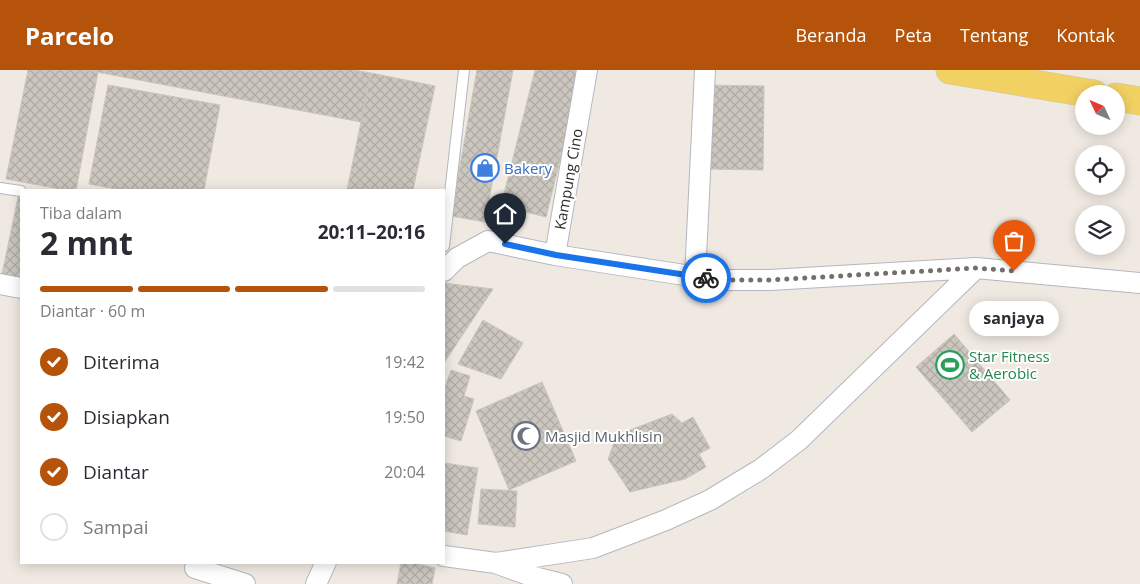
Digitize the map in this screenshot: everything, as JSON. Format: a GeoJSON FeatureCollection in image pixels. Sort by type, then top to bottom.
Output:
{"type":"FeatureCollection","features":[{"type":"Feature","properties":{"kind":"main road"},"geometry":{"type":"LineString","coordinates":[[950,70],[1043,78],[1075,88]]}},
{"type":"Feature","properties":{"kind":"main road"},"geometry":{"type":"LineString","coordinates":[[1125,98],[1140,101]]}},
{"type":"Feature","properties":{"kind":"street","name":"Kampung Cino"},"geometry":{"type":"LineString","coordinates":[[556,255],[587,70]]}},
{"type":"Feature","properties":{"kind":"street"},"geometry":{"type":"LineString","coordinates":[[694,277],[705,70]]}},
{"type":"Feature","properties":{"kind":"street"},"geometry":{"type":"LineString","coordinates":[[445,271],[457,258],[488,241],[556,255],[716,280],[770,280],[976,268],[1135,287]]}},
{"type":"Feature","properties":{"kind":"street"},"geometry":{"type":"LineString","coordinates":[[496,563],[593,548],[666,520],[710,500],[761,469],[813,427],[976,268]]}},
{"type":"Feature","properties":{"kind":"street"},"geometry":{"type":"LineString","coordinates":[[0,284],[20,288]]}},
{"type":"Feature","properties":{"kind":"street"},"geometry":{"type":"LineString","coordinates":[[445,556],[496,563],[534,578],[562,584]]}},
{"type":"Feature","properties":{"kind":"street"},"geometry":{"type":"LineString","coordinates":[[316,584],[325,564]]}},
{"type":"Feature","properties":{"kind":"street"},"geometry":{"type":"LineString","coordinates":[[195,568],[245,584]]}},
{"type":"Feature","properties":{"kind":"lane"},"geometry":{"type":"LineString","coordinates":[[445,237],[464,70]]}},
{"type":"Feature","properties":{"kind":"lane"},"geometry":{"type":"LineString","coordinates":[[0,188],[20,191]]}},
{"type":"Feature","properties":{"kind":"building"},"geometry":{"type":"Polygon","coordinates":[[[28,70],[86,70],[98,72],[76,189],[60,189],[6,179],[28,70]]]}},
{"type":"Feature","properties":{"kind":"building"},"geometry":{"type":"Polygon","coordinates":[[[86,70],[353,70],[371,73],[361,122],[86,70]]]}},
{"type":"Feature","properties":{"kind":"building"},"geometry":{"type":"Polygon","coordinates":[[[477,70],[513,70],[485,222],[451,216],[477,70]]]}},
{"type":"Feature","properties":{"kind":"building"},"geometry":{"type":"Polygon","coordinates":[[[535,70],[582,70],[546,217],[501,206],[535,70]]]}},
{"type":"Feature","properties":{"kind":"building"},"geometry":{"type":"Polygon","coordinates":[[[371,73],[435,86],[413,189],[347,189],[371,73]]]}},
{"type":"Feature","properties":{"kind":"building"},"geometry":{"type":"Polygon","coordinates":[[[108,85],[220,105],[204,189],[116,189],[89,184],[108,85]]]}},
{"type":"Feature","properties":{"kind":"building"},"geometry":{"type":"Polygon","coordinates":[[[707,85],[764,86],[763,170],[706,169],[707,85]]]}},
{"type":"Feature","properties":{"kind":"building"},"geometry":{"type":"Polygon","coordinates":[[[19,193],[20,278],[2,274],[19,193]]]}},
{"type":"Feature","properties":{"kind":"building"},"geometry":{"type":"Polygon","coordinates":[[[445,283],[493,289],[445,361],[445,283]]]}},
{"type":"Feature","properties":{"kind":"building"},"geometry":{"type":"Polygon","coordinates":[[[483,320],[523,343],[501,379],[458,364],[483,320]]]}},
{"type":"Feature","properties":{"kind":"building"},"geometry":{"type":"Polygon","coordinates":[[[954,334],[1010,400],[972,432],[916,367],[954,334]]]}},
{"type":"Feature","properties":{"kind":"building"},"geometry":{"type":"Polygon","coordinates":[[[451,370],[470,376],[464,396],[474,399],[461,441],[445,436],[445,387],[451,370]]]}},
{"type":"Feature","properties":{"kind":"building","name":"Masjid Mukhlisin"},"geometry":{"type":"Polygon","coordinates":[[[542,382],[576,461],[509,490],[476,411],[542,382]]]}},
{"type":"Feature","properties":{"kind":"building"},"geometry":{"type":"Polygon","coordinates":[[[672,414],[682,423],[693,417],[710,448],[699,454],[706,467],[685,479],[630,492],[608,459],[617,435],[672,414]]]}},
{"type":"Feature","properties":{"kind":"building"},"geometry":{"type":"Polygon","coordinates":[[[445,463],[478,468],[467,535],[445,531],[445,463]]]}},
{"type":"Feature","properties":{"kind":"building"},"geometry":{"type":"Polygon","coordinates":[[[481,489],[517,491],[515,527],[478,524],[481,489]]]}},
{"type":"Feature","properties":{"kind":"building"},"geometry":{"type":"Polygon","coordinates":[[[401,564],[418,564],[435,568],[432,584],[397,584],[401,564]]]}},
{"type":"Feature","properties":{"kind":"way so far"},"geometry":{"type":"LineString","coordinates":[[706,278],[716,280],[770,280],[976,268],[1014,271]]}},
{"type":"Feature","properties":{"kind":"place","name":"Bakery"},"geometry":{"type":"Point","coordinates":[485,168]}},
{"type":"Feature","properties":{"kind":"place","name":"sanjaya"},"geometry":{"type":"Point","coordinates":[1014,271]}},
{"type":"Feature","properties":{"kind":"place","name":"Star Fitness & Aerobic"},"geometry":{"type":"Point","coordinates":[950,365]}},
{"type":"Feature","properties":{"kind":"place","name":"Masjid Mukhlisin"},"geometry":{"type":"Point","coordinates":[526,436]}},
{"type":"Feature","properties":{"kind":"route"},"geometry":{"type":"LineString","coordinates":[[505,244],[556,255],[706,278]]}}]}
